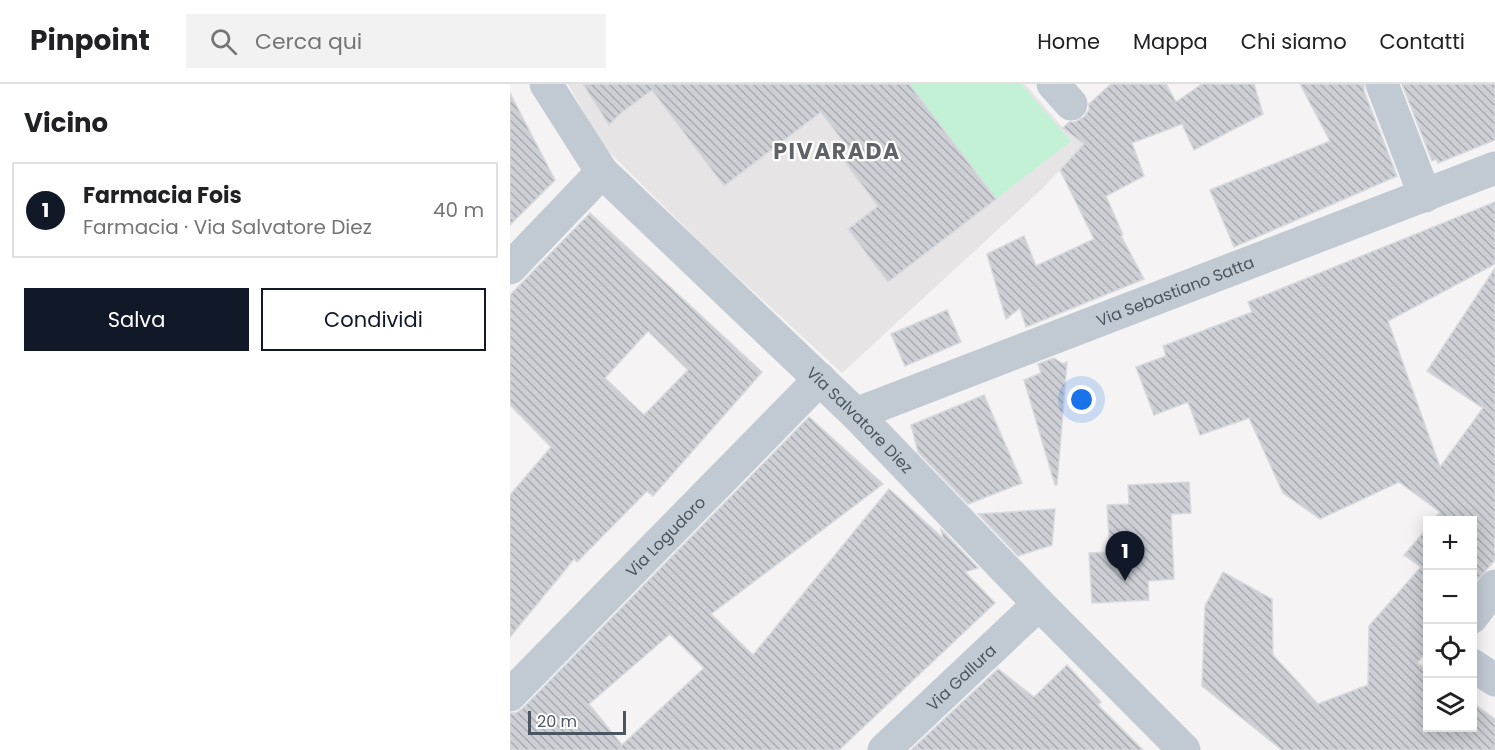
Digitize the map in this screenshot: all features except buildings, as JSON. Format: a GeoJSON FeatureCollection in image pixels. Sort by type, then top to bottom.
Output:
{"type":"FeatureCollection","features":[{"type":"Feature","properties":{"kind":"street","name":"Via Salvatore Diez"},"geometry":{"type":"LineString","coordinates":[[546,84],[602,172],[856,414],[1184,750]]}},
{"type":"Feature","properties":{"kind":"street"},"geometry":{"type":"LineString","coordinates":[[1382,84],[1425,196]]}},
{"type":"Feature","properties":{"kind":"street","name":"Via Sebastiano Satta"},"geometry":{"type":"LineString","coordinates":[[856,414],[1495,168]]}},
{"type":"Feature","properties":{"kind":"street"},"geometry":{"type":"LineString","coordinates":[[510,268],[602,172]]}},
{"type":"Feature","properties":{"kind":"street","name":"Via Logudoro"},"geometry":{"type":"LineString","coordinates":[[510,695],[820,379]]}},
{"type":"Feature","properties":{"kind":"street"},"geometry":{"type":"LineString","coordinates":[[1477,611],[1495,586]]}},
{"type":"Feature","properties":{"kind":"street","name":"Via Gallura"},"geometry":{"type":"LineString","coordinates":[[884,750],[1039,604]]}},
{"type":"Feature","properties":{"kind":"street"},"geometry":{"type":"LineString","coordinates":[[1477,668],[1495,681]]}},
{"type":"Feature","properties":{"kind":"shaded area"},"geometry":{"type":"Polygon","coordinates":[[[568,84],[1025,84],[1063,128],[1084,144],[1042,189],[842,373],[706,248],[603,146],[568,84]]]}},
{"type":"Feature","properties":{"kind":"green space"},"geometry":{"type":"Polygon","coordinates":[[[909,84],[1021,84],[1071,141],[996,199],[909,84]]]}},
{"type":"Feature","properties":{"kind":"place","name":"Farmacia Fois"},"geometry":{"type":"Point","coordinates":[1125,581]}},
{"type":"Feature","properties":{"kind":"district","name":"PIVARADA"},"geometry":{"type":"Point","coordinates":[837,151]}}]}
